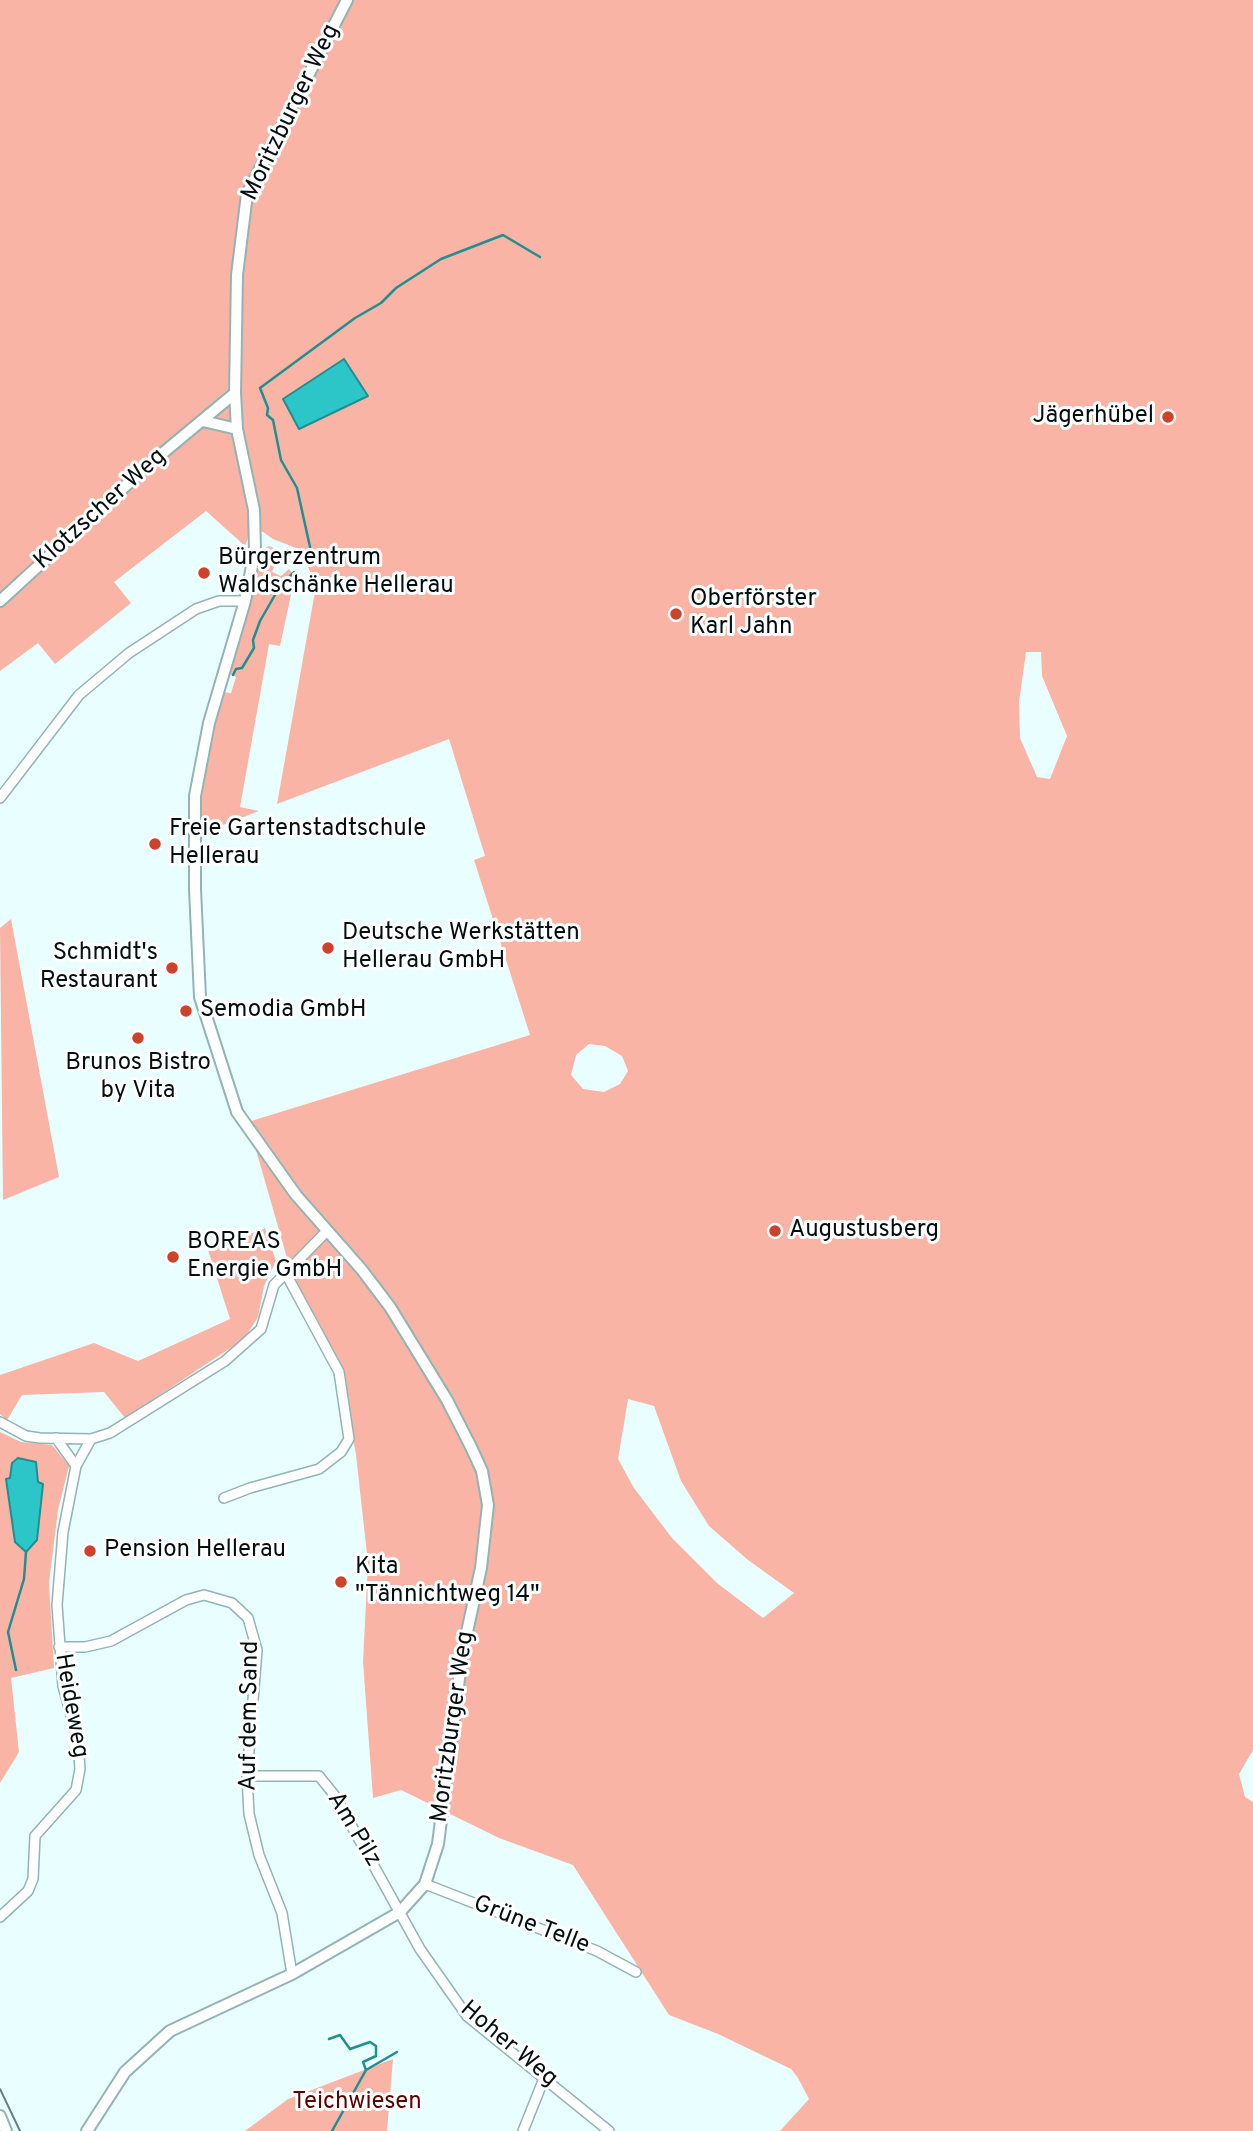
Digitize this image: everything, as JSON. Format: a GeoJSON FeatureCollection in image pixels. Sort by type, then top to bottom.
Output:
{"type":"FeatureCollection","features":[{"type":"Feature","properties":{"kind":"street","name":"Moritzburger Weg"},"geometry":{"type":"LineString","coordinates":[[88,2131],[125,2072],[170,2031],[292,1974],[400,1912],[425,1884],[438,1844],[462,1656],[481,1568],[488,1505],[482,1471],[427,1364],[376,1288],[262,1150],[237,1112],[200,997],[195,889],[195,796],[209,723],[246,601],[256,536],[252,499],[237,429],[234,393],[237,275],[247,194],[348,0]]}},
{"type":"Feature","properties":{"kind":"street","name":"Klotzscher Weg"},"geometry":{"type":"LineString","coordinates":[[0,601],[146,467],[234,393]]}},
{"type":"Feature","properties":{"kind":"street"},"geometry":{"type":"LineString","coordinates":[[203,421],[237,429]]}},
{"type":"Feature","properties":{"kind":"street"},"geometry":{"type":"LineString","coordinates":[[0,798],[79,695],[129,653],[196,608],[219,601],[246,601]]}},
{"type":"Feature","properties":{"kind":"street"},"geometry":{"type":"LineString","coordinates":[[0,1422],[26,1436],[92,1439],[110,1433],[225,1361],[261,1329],[274,1285],[327,1231]]}},
{"type":"Feature","properties":{"kind":"street"},"geometry":{"type":"LineString","coordinates":[[224,1498],[319,1469],[341,1452],[349,1438],[339,1373],[285,1272]]}},
{"type":"Feature","properties":{"kind":"street"},"geometry":{"type":"LineString","coordinates":[[56,1438],[76,1466]]}},
{"type":"Feature","properties":{"kind":"street","name":"Heideweg"},"geometry":{"type":"LineString","coordinates":[[0,1917],[28,1891],[33,1879],[35,1836],[76,1790],[80,1769],[78,1741],[64,1686],[57,1605],[63,1532],[76,1466],[92,1439]]}},
{"type":"Feature","properties":{"kind":"street","name":"Auf dem Sand"},"geometry":{"type":"LineString","coordinates":[[59,1647],[85,1647],[111,1641],[186,1600],[204,1595],[232,1603],[248,1618],[257,1650],[247,1776],[253,1834],[282,1913],[292,1974]]}},
{"type":"Feature","properties":{"kind":"street","name":"Am Pilz"},"geometry":{"type":"LineString","coordinates":[[247,1776],[318,1776],[335,1796],[400,1912]]}},
{"type":"Feature","properties":{"kind":"street","name":"Grüne Telle"},"geometry":{"type":"LineString","coordinates":[[425,1884],[597,1951],[635,1972]]}},
{"type":"Feature","properties":{"kind":"street","name":"Hoher Weg"},"geometry":{"type":"LineString","coordinates":[[400,1912],[442,1984],[467,2015],[609,2131]]}},
{"type":"Feature","properties":{"kind":"street"},"geometry":{"type":"LineString","coordinates":[[523,2131],[545,2077]]}},
{"type":"Feature","properties":{"kind":"street"},"geometry":{"type":"LineString","coordinates":[[0,2116],[6,2131]]}},
{"type":"Feature","properties":{"kind":"green space"},"geometry":{"type":"Polygon","coordinates":[[[0,0],[1253,0],[1253,1750],[1239,1774],[1245,1797],[1253,1802],[1253,2131],[780,2131],[809,2099],[791,2069],[718,2034],[669,2015],[573,1865],[499,1838],[401,1790],[373,1798],[363,1662],[368,1563],[356,1455],[341,1372],[291,1272],[248,1122],[530,1035],[474,860],[485,856],[449,739],[277,804],[316,586],[301,550],[273,539],[260,530],[251,530],[245,546],[206,511],[114,582],[131,603],[55,664],[38,643],[0,671],[0,0]],[[1026,652],[1019,702],[1020,738],[1037,777],[1050,779],[1067,736],[1042,676],[1041,652],[1026,652]],[[589,1044],[576,1055],[571,1075],[583,1089],[604,1092],[620,1084],[628,1071],[622,1056],[605,1046],[589,1044]],[[628,1399],[618,1459],[634,1488],[672,1538],[717,1583],[763,1618],[794,1593],[748,1560],[709,1526],[681,1481],[654,1406],[628,1399]]]}},
{"type":"Feature","properties":{"kind":"green space"},"geometry":{"type":"Polygon","coordinates":[[[269,546],[276,549],[279,556],[272,572],[281,576],[289,569],[295,576],[280,646],[269,644],[240,807],[259,811],[197,835],[197,809],[213,722],[222,692],[231,693],[236,677],[228,673],[249,603],[260,551],[269,546]]]}},
{"type":"Feature","properties":{"kind":"green space"},"geometry":{"type":"Polygon","coordinates":[[[11,919],[59,1177],[3,1200],[0,928],[11,919]]]}},
{"type":"Feature","properties":{"kind":"green space"},"geometry":{"type":"Polygon","coordinates":[[[265,1228],[276,1261],[264,1286],[258,1317],[244,1339],[125,1418],[104,1392],[22,1395],[7,1420],[0,1414],[0,1375],[94,1343],[138,1361],[230,1319],[208,1250],[265,1228]]]}},
{"type":"Feature","properties":{"kind":"green space"},"geometry":{"type":"Polygon","coordinates":[[[0,1432],[21,1442],[52,1445],[69,1466],[58,1510],[49,1583],[54,1668],[11,1678],[19,1752],[0,1783],[0,1432]],[[6,1480],[15,1542],[37,1540],[42,1484],[6,1480]]]}},
{"type":"Feature","properties":{"kind":"green space","name":"Teichwiesen"},"geometry":{"type":"Polygon","coordinates":[[[393,2059],[387,2131],[245,2131],[288,2099],[393,2059]]]}},
{"type":"Feature","properties":{"kind":"water"},"geometry":{"type":"Polygon","coordinates":[[[344,359],[368,396],[299,429],[283,399],[344,359]]]}},
{"type":"Feature","properties":{"kind":"water"},"geometry":{"type":"Polygon","coordinates":[[[18,1458],[36,1462],[38,1482],[43,1484],[37,1540],[26,1552],[15,1542],[6,1479],[10,1478],[12,1463],[18,1458]]]}},
{"type":"Feature","properties":{"kind":"waterway"},"geometry":{"type":"LineString","coordinates":[[307,565],[312,556],[297,488],[281,460],[273,420],[267,415],[268,408],[260,388],[355,318],[381,303],[396,288],[441,259],[503,235],[540,257]]}},
{"type":"Feature","properties":{"kind":"waterway"},"geometry":{"type":"LineString","coordinates":[[233,675],[236,669],[242,668],[254,648],[253,640],[260,621],[279,588],[294,572]]}},
{"type":"Feature","properties":{"kind":"waterway"},"geometry":{"type":"LineString","coordinates":[[16,1670],[8,1632],[24,1579],[26,1552]]}},
{"type":"Feature","properties":{"kind":"waterway"},"geometry":{"type":"LineString","coordinates":[[329,2039],[340,2035],[350,2049],[370,2042],[376,2046],[376,2056],[363,2062],[366,2070]]}},
{"type":"Feature","properties":{"kind":"waterway"},"geometry":{"type":"LineString","coordinates":[[332,2131],[366,2070],[397,2052]]}},
{"type":"Feature","properties":{"kind":"tram line"},"geometry":{"type":"LineString","coordinates":[[0,2089],[20,2131]]}},
{"type":"Feature","properties":{"kind":"place","name":"Jägerhübel"},"geometry":{"type":"Point","coordinates":[1168,417]}},
{"type":"Feature","properties":{"kind":"place","name":"Bürgerzentrum Waldschänke Hellerau"},"geometry":{"type":"Point","coordinates":[204,573]}},
{"type":"Feature","properties":{"kind":"place","name":"Oberförster Karl Jahn"},"geometry":{"type":"Point","coordinates":[676,614]}},
{"type":"Feature","properties":{"kind":"place","name":"Freie Gartenstadtschule Hellerau"},"geometry":{"type":"Point","coordinates":[155,844]}},
{"type":"Feature","properties":{"kind":"place","name":"Deutsche Werkstätten Hellerau GmbH"},"geometry":{"type":"Point","coordinates":[328,948]}},
{"type":"Feature","properties":{"kind":"place","name":"Schmidt's Restaurant"},"geometry":{"type":"Point","coordinates":[172,968]}},
{"type":"Feature","properties":{"kind":"place","name":"Semodia GmbH"},"geometry":{"type":"Point","coordinates":[186,1011]}},
{"type":"Feature","properties":{"kind":"place","name":"Brunos Bistro by Vita"},"geometry":{"type":"Point","coordinates":[138,1038]}},
{"type":"Feature","properties":{"kind":"place","name":"Augustusberg"},"geometry":{"type":"Point","coordinates":[775,1231]}},
{"type":"Feature","properties":{"kind":"place","name":"BOREAS Energie GmbH"},"geometry":{"type":"Point","coordinates":[173,1257]}},
{"type":"Feature","properties":{"kind":"place","name":"Pension Hellerau"},"geometry":{"type":"Point","coordinates":[90,1551]}},
{"type":"Feature","properties":{"kind":"place","name":"Kita \"Tännichtweg 14\""},"geometry":{"type":"Point","coordinates":[341,1582]}}]}
